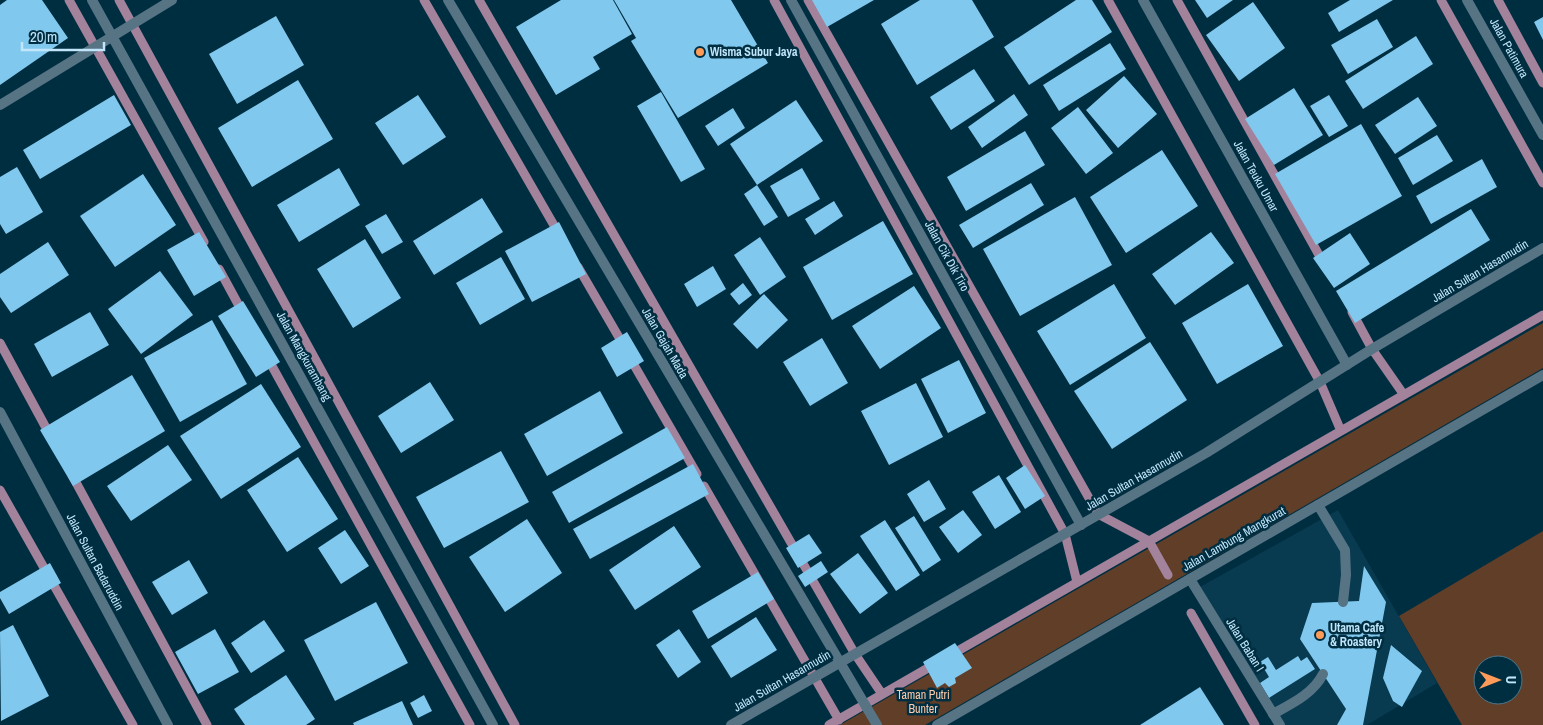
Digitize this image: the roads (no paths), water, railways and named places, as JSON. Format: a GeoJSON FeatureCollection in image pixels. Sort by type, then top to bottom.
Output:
{"type":"FeatureCollection","features":[{"type":"Feature","properties":{"kind":"street","name":"Jalan Mangkurambang"},"geometry":{"type":"LineString","coordinates":[[92,0],[493,725]]}},
{"type":"Feature","properties":{"kind":"street"},"geometry":{"type":"LineString","coordinates":[[0,105],[172,0]]}},
{"type":"Feature","properties":{"kind":"street","name":"Jalan Gajah Mada"},"geometry":{"type":"LineString","coordinates":[[448,0],[875,721]]}},
{"type":"Feature","properties":{"kind":"street","name":"Jalan Cik Dik Tiro"},"geometry":{"type":"LineString","coordinates":[[791,0],[1081,525]]}},
{"type":"Feature","properties":{"kind":"street","name":"Jalan Teuku Umar"},"geometry":{"type":"LineString","coordinates":[[1142,0],[1347,365]]}},
{"type":"Feature","properties":{"kind":"street","name":"Jalan Patimura"},"geometry":{"type":"LineString","coordinates":[[1467,0],[1543,135]]}},
{"type":"Feature","properties":{"kind":"street","name":"Jalan Sultan Hasannudin"},"geometry":{"type":"LineString","coordinates":[[731,725],[1206,453],[1347,365],[1543,248]]}},
{"type":"Feature","properties":{"kind":"street","name":"Jalan Lambung Mangkurat"},"geometry":{"type":"LineString","coordinates":[[937,725],[1543,375]]}},
{"type":"Feature","properties":{"kind":"street","name":"Jalan Sultan Badaruddin"},"geometry":{"type":"LineString","coordinates":[[0,412],[168,725]]}},
{"type":"Feature","properties":{"kind":"street"},"geometry":{"type":"LineString","coordinates":[[1318,504],[1345,550],[1346,575],[1343,602]]}},
{"type":"Feature","properties":{"kind":"street","name":"Jalan Baban I"},"geometry":{"type":"LineString","coordinates":[[1190,579],[1280,725]]}},
{"type":"Feature","properties":{"kind":"street"},"geometry":{"type":"LineString","coordinates":[[1273,714],[1303,697],[1320,681],[1323,674]]}},
{"type":"Feature","properties":{"kind":"waterway"},"geometry":{"type":"LineString","coordinates":[[69,0],[204,242]]}},
{"type":"Feature","properties":{"kind":"waterway"},"geometry":{"type":"LineString","coordinates":[[119,0],[515,725]]}},
{"type":"Feature","properties":{"kind":"waterway"},"geometry":{"type":"LineString","coordinates":[[424,0],[559,234]]}},
{"type":"Feature","properties":{"kind":"waterway"},"geometry":{"type":"LineString","coordinates":[[479,0],[855,654],[882,694]]}},
{"type":"Feature","properties":{"kind":"waterway"},"geometry":{"type":"LineString","coordinates":[[774,0],[1065,534],[1077,582]]}},
{"type":"Feature","properties":{"kind":"waterway"},"geometry":{"type":"LineString","coordinates":[[808,0],[1098,514],[1149,541],[1168,575]]}},
{"type":"Feature","properties":{"kind":"waterway"},"geometry":{"type":"LineString","coordinates":[[1108,0],[1320,382],[1341,431]]}},
{"type":"Feature","properties":{"kind":"waterway"},"geometry":{"type":"LineString","coordinates":[[1177,0],[1324,264]]}},
{"type":"Feature","properties":{"kind":"waterway"},"geometry":{"type":"LineString","coordinates":[[1441,0],[1543,183]]}},
{"type":"Feature","properties":{"kind":"waterway"},"geometry":{"type":"LineString","coordinates":[[1498,0],[1543,83]]}},
{"type":"Feature","properties":{"kind":"waterway"},"geometry":{"type":"LineString","coordinates":[[578,267],[624,346]]}},
{"type":"Feature","properties":{"kind":"waterway"},"geometry":{"type":"LineString","coordinates":[[219,269],[244,315]]}},
{"type":"Feature","properties":{"kind":"waterway"},"geometry":{"type":"LineString","coordinates":[[1352,312],[1372,349],[1404,395]]}},
{"type":"Feature","properties":{"kind":"waterway"},"geometry":{"type":"LineString","coordinates":[[949,656],[1543,315]]}},
{"type":"Feature","properties":{"kind":"waterway"},"geometry":{"type":"LineString","coordinates":[[0,343],[51,437]]}},
{"type":"Feature","properties":{"kind":"waterway"},"geometry":{"type":"LineString","coordinates":[[267,357],[470,725]]}},
{"type":"Feature","properties":{"kind":"waterway"},"geometry":{"type":"LineString","coordinates":[[630,358],[697,474]]}},
{"type":"Feature","properties":{"kind":"waterway"},"geometry":{"type":"LineString","coordinates":[[72,475],[207,725]]}},
{"type":"Feature","properties":{"kind":"waterway"},"geometry":{"type":"LineString","coordinates":[[704,486],[839,720]]}},
{"type":"Feature","properties":{"kind":"waterway"},"geometry":{"type":"LineString","coordinates":[[0,490],[133,725]]}},
{"type":"Feature","properties":{"kind":"waterway"},"geometry":{"type":"LineString","coordinates":[[1191,613],[1255,725]]}},
{"type":"Feature","properties":{"kind":"waterway"},"geometry":{"type":"LineString","coordinates":[[829,725],[935,664]]}},
{"type":"Feature","properties":{"kind":"place","name":"Wisma Subur Jaya"},"geometry":{"type":"Point","coordinates":[700,52]}},
{"type":"Feature","properties":{"kind":"place","name":"Utama Cafe & Roastery"},"geometry":{"type":"Point","coordinates":[1320,635]}},
{"type":"Feature","properties":{"kind":"park label","name":"Taman Putri Bunter"},"geometry":{"type":"Point","coordinates":[923,702]}}]}
